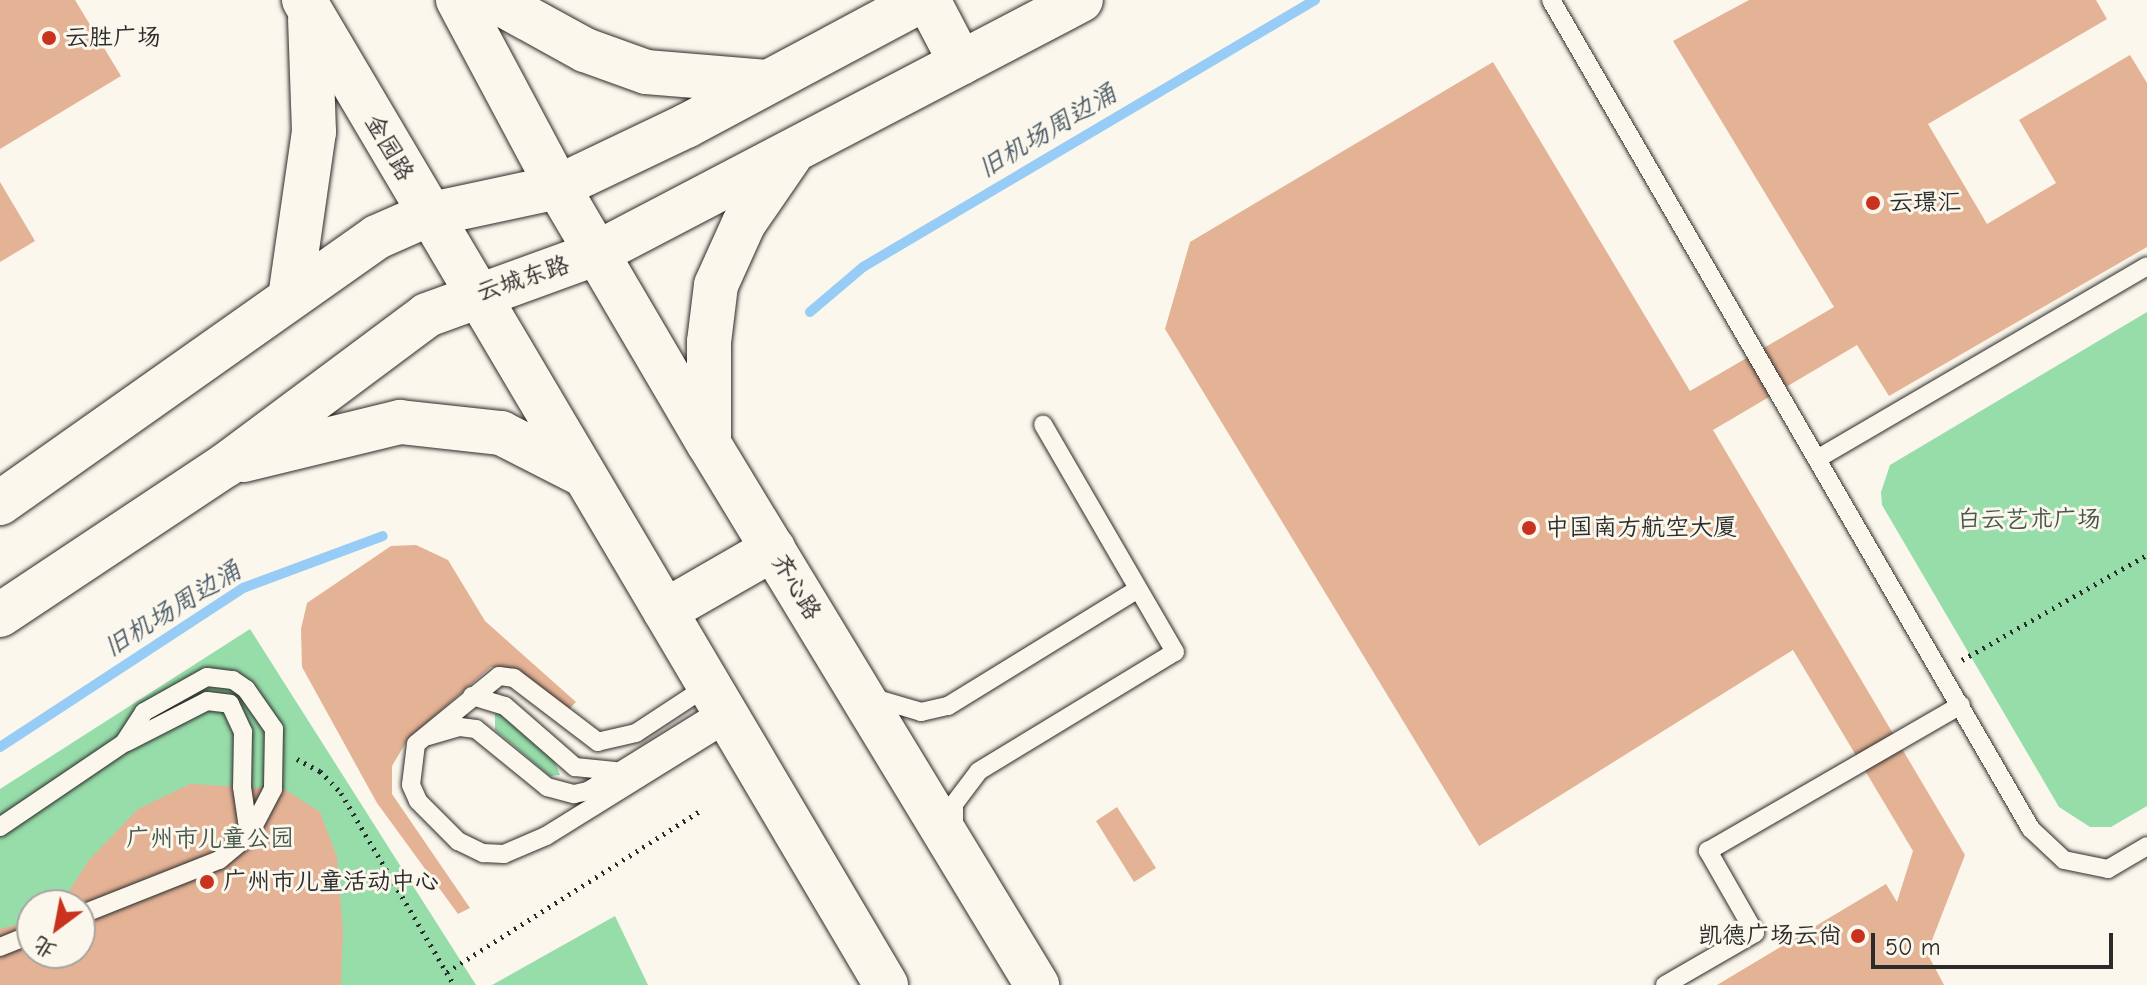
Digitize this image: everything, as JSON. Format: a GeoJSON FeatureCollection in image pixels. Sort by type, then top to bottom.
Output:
{"type":"FeatureCollection","features":[{"type":"Feature","properties":{"kind":"main road"},"geometry":{"type":"LineString","coordinates":[[458,0],[558,187]]}},
{"type":"Feature","properties":{"kind":"main road"},"geometry":{"type":"LineString","coordinates":[[494,0],[585,50],[646,72],[690,80],[769,82]]}},
{"type":"Feature","properties":{"kind":"main road"},"geometry":{"type":"LineString","coordinates":[[0,503],[377,237],[427,215],[558,187],[925,0],[961,63]]}},
{"type":"Feature","properties":{"kind":"main road","name":"云城东路"},"geometry":{"type":"LineString","coordinates":[[0,615],[226,465],[400,331],[476,293],[512,286],[597,253],[1081,0]]}},
{"type":"Feature","properties":{"kind":"main road"},"geometry":{"type":"LineString","coordinates":[[290,298],[314,132],[307,5]]}},
{"type":"Feature","properties":{"kind":"main road","name":"金园路"},"geometry":{"type":"LineString","coordinates":[[307,5],[427,215],[476,293]]}},
{"type":"Feature","properties":{"kind":"main road"},"geometry":{"type":"LineString","coordinates":[[709,444],[709,342],[716,285],[744,223],[794,151]]}},
{"type":"Feature","properties":{"kind":"main road","name":"齐心路"},"geometry":{"type":"LineString","coordinates":[[558,187],[709,444],[1037,985]]}},
{"type":"Feature","properties":{"kind":"main road"},"geometry":{"type":"LineString","coordinates":[[476,293],[886,985]]}},
{"type":"Feature","properties":{"kind":"main road"},"geometry":{"type":"LineString","coordinates":[[226,465],[400,422],[501,433],[533,445],[585,477]]}},
{"type":"Feature","properties":{"kind":"main road"},"geometry":{"type":"LineString","coordinates":[[665,611],[773,549]]}},
{"type":"Feature","properties":{"kind":"lane"},"geometry":{"type":"LineString","coordinates":[[1551,0],[2031,829],[2064,860],[2108,869],[2147,846]]}},
{"type":"Feature","properties":{"kind":"lane"},"geometry":{"type":"LineString","coordinates":[[1817,459],[2147,266]]}},
{"type":"Feature","properties":{"kind":"lane"},"geometry":{"type":"LineString","coordinates":[[955,846],[954,804],[979,771],[1175,652],[1043,424]]}},
{"type":"Feature","properties":{"kind":"lane"},"geometry":{"type":"LineString","coordinates":[[859,690],[894,708],[921,712],[948,706],[1138,589]]}},
{"type":"Feature","properties":{"kind":"lane"},"geometry":{"type":"LineString","coordinates":[[499,676],[514,678],[582,735],[598,742],[618,741],[720,705],[546,836],[504,854],[483,853],[458,841],[418,801],[409,774],[410,757],[422,738],[499,676]]}},
{"type":"Feature","properties":{"kind":"lane"},"geometry":{"type":"LineString","coordinates":[[96,909],[219,860],[249,835],[273,789],[274,729],[246,689],[233,680],[207,677],[144,712],[124,743]]}},
{"type":"Feature","properties":{"kind":"lane"},"geometry":{"type":"LineString","coordinates":[[472,696],[505,706],[575,767],[586,772],[622,770]]}},
{"type":"Feature","properties":{"kind":"lane"},"geometry":{"type":"LineString","coordinates":[[0,827],[124,743],[207,701],[230,704],[243,732],[242,787],[249,835]]}},
{"type":"Feature","properties":{"kind":"lane"},"geometry":{"type":"LineString","coordinates":[[422,738],[460,727],[476,729],[561,792],[588,791],[720,705]]}},
{"type":"Feature","properties":{"kind":"lane"},"geometry":{"type":"LineString","coordinates":[[1665,985],[1755,933],[1708,851],[1961,705]]}},
{"type":"Feature","properties":{"kind":"path"},"geometry":{"type":"LineString","coordinates":[[1962,660],[2147,555]]}},
{"type":"Feature","properties":{"kind":"path"},"geometry":{"type":"LineString","coordinates":[[292,758],[320,771],[341,793],[454,985]]}},
{"type":"Feature","properties":{"kind":"path"},"geometry":{"type":"LineString","coordinates":[[447,972],[701,810]]}},
{"type":"Feature","properties":{"kind":"green space","name":"白云艺术广场"},"geometry":{"type":"Polygon","coordinates":[[[2147,312],[2147,806],[2111,827],[2090,827],[2059,807],[1882,505],[1881,492],[1890,465],[2147,312]]]}},
{"type":"Feature","properties":{"kind":"green space","name":"广州市儿童公园"},"geometry":{"type":"Polygon","coordinates":[[[250,629],[476,985],[0,985],[0,789],[250,629]]]}},
{"type":"Feature","properties":{"kind":"green space"},"geometry":{"type":"Polygon","coordinates":[[[495,710],[554,760],[560,775],[550,776],[495,730],[495,710]]]}},
{"type":"Feature","properties":{"kind":"green space"},"geometry":{"type":"Polygon","coordinates":[[[615,916],[648,985],[492,985],[615,916]]]}},
{"type":"Feature","properties":{"kind":"building","name":"云胜广场"},"geometry":{"type":"Polygon","coordinates":[[[0,0],[75,0],[121,76],[0,149],[0,0]]]}},
{"type":"Feature","properties":{"kind":"building","name":"中国南方航空大厦"},"geometry":{"type":"Polygon","coordinates":[[[1749,0],[2096,0],[2107,19],[1928,124],[1987,224],[2056,183],[2019,120],[2130,55],[2147,83],[2147,247],[1889,396],[1857,345],[1713,430],[1965,855],[1927,953],[1944,985],[1717,985],[1886,884],[1897,902],[1913,851],[1793,650],[1479,846],[1165,329],[1190,242],[1493,62],[1690,391],[1834,307],[1673,41],[1749,0]]]}},
{"type":"Feature","properties":{"kind":"building"},"geometry":{"type":"Polygon","coordinates":[[[0,182],[35,241],[0,262],[0,182]]]}},
{"type":"Feature","properties":{"kind":"building"},"geometry":{"type":"Polygon","coordinates":[[[416,545],[448,560],[485,621],[576,702],[566,712],[516,670],[491,667],[408,739],[392,766],[392,794],[470,908],[458,914],[377,803],[302,667],[301,629],[307,603],[391,546],[416,545]]]}},
{"type":"Feature","properties":{"kind":"building","name":"广州市儿童活动中心"},"geometry":{"type":"Polygon","coordinates":[[[190,784],[284,789],[320,812],[337,857],[343,930],[341,985],[0,985],[0,929],[16,925],[16,969],[96,969],[96,889],[70,889],[89,860],[138,809],[190,784]]]}},
{"type":"Feature","properties":{"kind":"building"},"geometry":{"type":"Polygon","coordinates":[[[1117,807],[1156,868],[1134,882],[1096,821],[1117,807]]]}},
{"type":"Feature","properties":{"kind":"waterway","name":"旧机场周边涌"},"geometry":{"type":"LineString","coordinates":[[810,312],[863,267],[1315,0]]}},
{"type":"Feature","properties":{"kind":"waterway","name":"旧机场周边涌"},"geometry":{"type":"LineString","coordinates":[[0,747],[243,588],[383,536]]}},
{"type":"Feature","properties":{"kind":"place","name":"云胜广场"},"geometry":{"type":"Point","coordinates":[49,38]}},
{"type":"Feature","properties":{"kind":"place","name":"云璟汇"},"geometry":{"type":"Point","coordinates":[1873,203]}},
{"type":"Feature","properties":{"kind":"place","name":"中国南方航空大厦"},"geometry":{"type":"Point","coordinates":[1529,528]}},
{"type":"Feature","properties":{"kind":"place","name":"广州市儿童活动中心"},"geometry":{"type":"Point","coordinates":[207,882]}},
{"type":"Feature","properties":{"kind":"place","name":"凯德广场云尚"},"geometry":{"type":"Point","coordinates":[1858,936]}}]}
